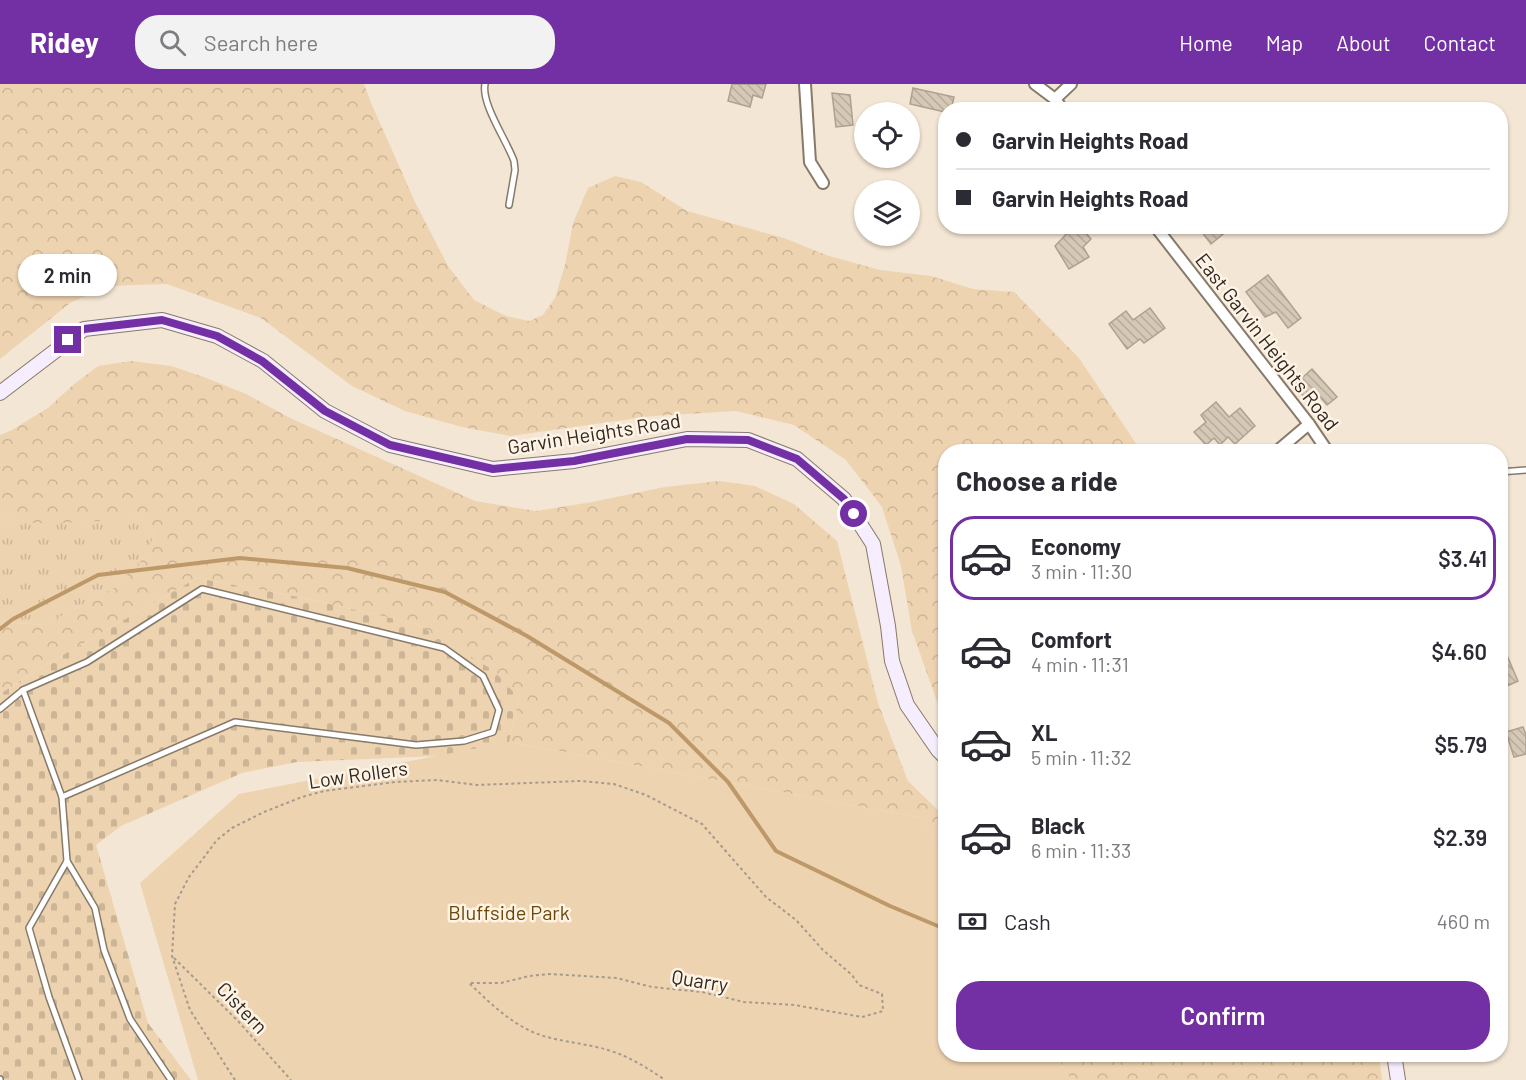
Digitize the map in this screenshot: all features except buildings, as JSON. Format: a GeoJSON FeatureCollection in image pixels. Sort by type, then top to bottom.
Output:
{"type":"FeatureCollection","features":[{"type":"Feature","properties":{"kind":"main road","name":"Garvin Heights Road"},"geometry":{"type":"LineString","coordinates":[[0,393],[84,329],[162,320],[217,336],[262,361],[325,411],[390,445],[493,469],[574,461],[687,439],[748,440],[797,459],[844,499],[873,544],[892,661],[907,705],[938,750]]}},
{"type":"Feature","properties":{"kind":"main road"},"geometry":{"type":"LineString","coordinates":[[1395,1062],[1398,1080]]}},
{"type":"Feature","properties":{"kind":"street"},"geometry":{"type":"LineString","coordinates":[[805,84],[810,162],[823,183]]}},
{"type":"Feature","properties":{"kind":"street"},"geometry":{"type":"LineString","coordinates":[[1035,84],[1057,102]]}},
{"type":"Feature","properties":{"kind":"street"},"geometry":{"type":"LineString","coordinates":[[1055,99],[1071,84]]}},
{"type":"Feature","properties":{"kind":"street","name":"East Garvin Heights Road"},"geometry":{"type":"LineString","coordinates":[[1161,234],[1323,444]]}},
{"type":"Feature","properties":{"kind":"street"},"geometry":{"type":"LineString","coordinates":[[1285,444],[1309,424]]}},
{"type":"Feature","properties":{"kind":"lane"},"geometry":{"type":"LineString","coordinates":[[485,84],[490,110],[514,161],[515,170],[509,204]]}},
{"type":"Feature","properties":{"kind":"lane"},"geometry":{"type":"LineString","coordinates":[[1508,471],[1526,470]]}},
{"type":"Feature","properties":{"kind":"lane"},"geometry":{"type":"LineString","coordinates":[[0,709],[23,690],[87,662],[202,589],[444,648],[483,676],[499,710],[494,732],[464,741],[416,745],[235,722],[62,797]]}},
{"type":"Feature","properties":{"kind":"lane"},"geometry":{"type":"LineString","coordinates":[[23,690],[62,797],[67,861],[95,908],[104,950],[130,1019],[171,1080]]}},
{"type":"Feature","properties":{"kind":"lane"},"geometry":{"type":"LineString","coordinates":[[67,861],[29,928],[49,997],[79,1080]]}},
{"type":"Feature","properties":{"kind":"path","name":"Low Rollers"},"geometry":{"type":"LineString","coordinates":[[235,1080],[190,1010],[172,956],[175,904],[189,877],[217,840],[232,828],[302,796],[395,782],[437,780],[477,785],[580,781],[614,784],[646,795],[702,824]]}},
{"type":"Feature","properties":{"kind":"path","name":"Quarry"},"geometry":{"type":"LineString","coordinates":[[665,1080],[634,1060],[607,1050],[537,1034],[514,1023],[469,983],[501,983],[529,976],[550,974],[617,978],[652,987],[702,992],[744,1002],[795,1005],[862,1017],[883,1011],[882,994],[859,985],[852,975],[823,950],[796,920],[766,897],[702,824]]}},
{"type":"Feature","properties":{"kind":"path","name":"Cistern"},"geometry":{"type":"LineString","coordinates":[[172,956],[238,1021],[291,1080]]}},
{"type":"Feature","properties":{"kind":"green space"},"geometry":{"type":"Polygon","coordinates":[[[0,84],[364,84],[415,202],[448,266],[474,300],[506,316],[529,321],[543,315],[555,298],[565,265],[573,223],[588,188],[615,176],[641,182],[687,211],[784,238],[826,255],[880,270],[931,276],[973,289],[1014,292],[1079,358],[1136,444],[938,444],[938,704],[912,631],[901,566],[882,507],[846,460],[794,425],[736,411],[653,416],[510,436],[462,427],[405,411],[352,386],[261,318],[167,284],[108,286],[70,303],[0,359],[0,84]]]}},
{"type":"Feature","properties":{"kind":"green space"},"geometry":{"type":"Polygon","coordinates":[[[131,361],[171,366],[204,377],[246,394],[290,418],[475,501],[536,511],[665,487],[719,481],[755,486],[794,504],[837,541],[878,703],[908,781],[938,810],[938,846],[922,818],[509,742],[519,698],[417,624],[299,597],[197,578],[42,667],[0,694],[0,622],[45,625],[114,588],[149,553],[154,531],[141,519],[62,523],[30,523],[7,519],[0,521],[0,435],[48,408],[98,366],[131,361]]]}},
{"type":"Feature","properties":{"kind":"green space"},"geometry":{"type":"Polygon","coordinates":[[[7,519],[57,523],[141,519],[154,531],[149,553],[114,588],[45,625],[0,622],[0,521],[7,519]]]}},
{"type":"Feature","properties":{"kind":"green space"},"geometry":{"type":"Polygon","coordinates":[[[197,578],[299,597],[417,624],[493,670],[519,698],[509,742],[460,755],[297,762],[242,773],[121,826],[96,845],[148,1023],[191,1080],[0,1080],[0,694],[42,667],[197,578]]]}},
{"type":"Feature","properties":{"kind":"green space","name":"Bluffside Park"},"geometry":{"type":"Polygon","coordinates":[[[509,742],[922,818],[938,846],[938,1062],[1060,1062],[1071,1080],[198,1080],[140,883],[239,794],[509,742]]]}},
{"type":"Feature","properties":{"kind":"green space"},"geometry":{"type":"Polygon","coordinates":[[[1060,1062],[1380,1062],[1382,1080],[1071,1080],[1060,1062]]]}},
{"type":"Feature","properties":{"kind":"waterway"},"geometry":{"type":"LineString","coordinates":[[0,629],[13,619],[98,575],[240,558],[347,568],[445,592],[527,636],[669,723],[728,782],[776,851],[890,906],[938,926]]}},
{"type":"Feature","properties":{"kind":"route"},"geometry":{"type":"LineString","coordinates":[[68,340],[84,329],[162,320],[217,336],[262,361],[325,411],[390,445],[493,469],[574,461],[687,439],[748,440],[797,459],[844,499],[854,514]]}}]}
